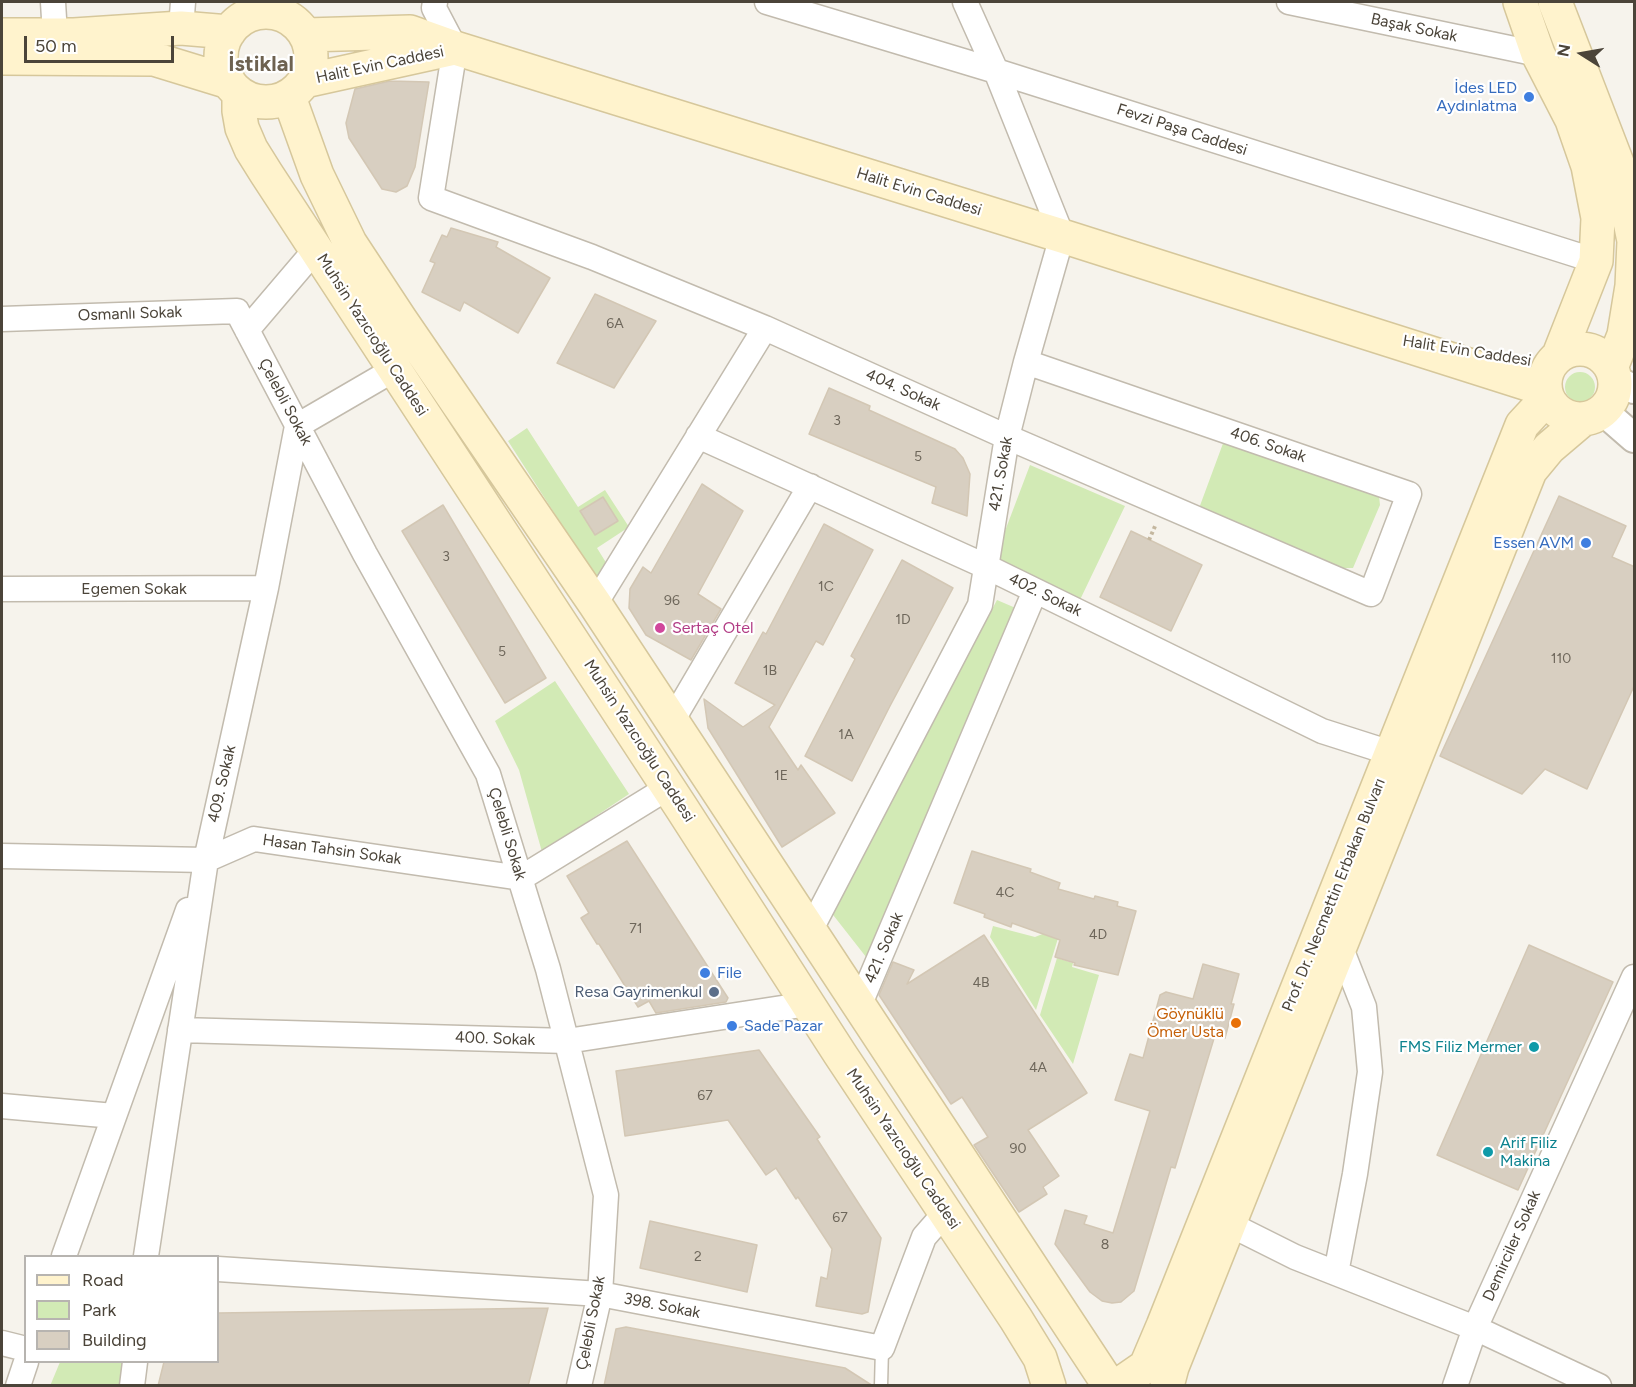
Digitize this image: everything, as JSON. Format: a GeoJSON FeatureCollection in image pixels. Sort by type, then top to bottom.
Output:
{"type":"FeatureCollection","features":[{"type":"Feature","properties":{"kind":"main road","name":"Prof. Dr. Necmettin Erbakan Bulvarı"},"geometry":{"type":"LineString","coordinates":[[1117,1386],[1146,1366],[1522,425],[1550,376],[1596,261],[1598,218],[1588,166],[1572,120],[1538,54],[1520,2]]}},
{"type":"Feature","properties":{"kind":"main road"},"geometry":{"type":"LineString","coordinates":[[1555,2],[1620,168],[1634,241],[1632,286],[1620,379],[1612,397],[1592,416],[1571,419],[1561,415],[1550,376],[1570,350],[1588,350],[1604,358],[1620,379]]}},
{"type":"Feature","properties":{"kind":"main road"},"geometry":{"type":"LineString","coordinates":[[2,58],[154,59],[233,88],[250,100],[263,103],[276,102],[297,89],[310,70],[312,58],[306,22],[284,16],[265,7],[244,18],[229,32],[222,51],[224,72],[233,88]]}},
{"type":"Feature","properties":{"kind":"main road"},"geometry":{"type":"LineString","coordinates":[[2,35],[55,35],[182,15],[229,32]]}},
{"type":"Feature","properties":{"kind":"main road","name":"Halit Evin Caddesi"},"geometry":{"type":"LineString","coordinates":[[306,22],[410,32],[455,48],[1383,337],[1550,376]]}},
{"type":"Feature","properties":{"kind":"main road","name":"Halit Evin Caddesi"},"geometry":{"type":"LineString","coordinates":[[297,89],[455,48]]}},
{"type":"Feature","properties":{"kind":"main road","name":"Muhsin Yazıcıoğlu Caddesi"},"geometry":{"type":"LineString","coordinates":[[233,88],[242,128],[251,148],[1040,1358],[1049,1386]]}},
{"type":"Feature","properties":{"kind":"main road","name":"Muhsin Yazıcıoğlu Caddesi"},"geometry":{"type":"LineString","coordinates":[[297,89],[317,175],[351,243],[400,319],[595,604],[1109,1385]]}},
{"type":"Feature","properties":{"kind":"main road","name":"Prof. Dr. Necmettin Erbakan Bulvarı"},"geometry":{"type":"LineString","coordinates":[[1167,1386],[1172,1367],[1530,471],[1549,448],[1592,416]]}},
{"type":"Feature","properties":{"kind":"main road"},"geometry":{"type":"LineString","coordinates":[[1084,1349],[1101,1365],[1111,1368],[1131,1368],[1144,1359],[1163,1326]]}},
{"type":"Feature","properties":{"kind":"main road"},"geometry":{"type":"LineString","coordinates":[[1090,1386],[1109,1385]]}},
{"type":"Feature","properties":{"kind":"street"},"geometry":{"type":"LineString","coordinates":[[53,2],[55,35]]}},
{"type":"Feature","properties":{"kind":"street"},"geometry":{"type":"LineString","coordinates":[[435,2],[434,8],[455,48]]}},
{"type":"Feature","properties":{"kind":"street","name":"Fevzi Paşa Caddesi"},"geometry":{"type":"LineString","coordinates":[[767,2],[996,71],[1596,261]]}},
{"type":"Feature","properties":{"kind":"street"},"geometry":{"type":"LineString","coordinates":[[965,2],[996,71],[1062,236]]}},
{"type":"Feature","properties":{"kind":"street","name":"Başak Sokak"},"geometry":{"type":"LineString","coordinates":[[1289,2],[1538,54]]}},
{"type":"Feature","properties":{"kind":"street","name":"404. Sokak"},"geometry":{"type":"LineString","coordinates":[[455,48],[431,198],[592,257],[765,328],[1007,437],[1371,594]]}},
{"type":"Feature","properties":{"kind":"street","name":"421. Sokak"},"geometry":{"type":"LineString","coordinates":[[810,932],[980,605],[1007,437],[1062,236]]}},
{"type":"Feature","properties":{"kind":"street"},"geometry":{"type":"LineString","coordinates":[[247,330],[316,249]]}},
{"type":"Feature","properties":{"kind":"street","name":"Osmanlı Sokak"},"geometry":{"type":"LineString","coordinates":[[2,319],[237,311],[247,330]]}},
{"type":"Feature","properties":{"kind":"street"},"geometry":{"type":"LineString","coordinates":[[595,604],[765,328]]}},
{"type":"Feature","properties":{"kind":"street","name":"Çelebli Sokak"},"geometry":{"type":"LineString","coordinates":[[247,330],[365,554],[488,774],[521,878],[548,969],[606,1195],[600,1294],[579,1386]]}},
{"type":"Feature","properties":{"kind":"street","name":"406. Sokak"},"geometry":{"type":"LineString","coordinates":[[1026,362],[1409,494],[1371,594]]}},
{"type":"Feature","properties":{"kind":"street"},"geometry":{"type":"LineString","coordinates":[[297,426],[395,369]]}},
{"type":"Feature","properties":{"kind":"street"},"geometry":{"type":"LineString","coordinates":[[1592,416],[1635,438]]}},
{"type":"Feature","properties":{"kind":"street","name":"409. Sokak"},"geometry":{"type":"LineString","coordinates":[[146,1255],[206,860],[266,588],[297,426]]}},
{"type":"Feature","properties":{"kind":"street","name":"402. Sokak"},"geometry":{"type":"LineString","coordinates":[[698,436],[985,566],[1322,731],[1391,753]]}},
{"type":"Feature","properties":{"kind":"street"},"geometry":{"type":"LineString","coordinates":[[672,721],[810,486]]}},
{"type":"Feature","properties":{"kind":"street","name":"Egemen Sokak"},"geometry":{"type":"LineString","coordinates":[[2,589],[266,588]]}},
{"type":"Feature","properties":{"kind":"street","name":"421. Sokak"},"geometry":{"type":"LineString","coordinates":[[859,1006],[1035,591]]}},
{"type":"Feature","properties":{"kind":"street"},"geometry":{"type":"LineString","coordinates":[[521,878],[669,787]]}},
{"type":"Feature","properties":{"kind":"street","name":"Hasan Tahsin Sokak"},"geometry":{"type":"LineString","coordinates":[[2,856],[206,860],[254,839],[521,878]]}},
{"type":"Feature","properties":{"kind":"street"},"geometry":{"type":"LineString","coordinates":[[65,1255],[206,860]]}},
{"type":"Feature","properties":{"kind":"street"},"geometry":{"type":"LineString","coordinates":[[1336,1274],[1355,1174],[1370,1072],[1364,1007],[1340,946]]}},
{"type":"Feature","properties":{"kind":"street","name":"Demirciler Sokak"},"geometry":{"type":"LineString","coordinates":[[1455,1386],[1475,1328],[1635,977]]}},
{"type":"Feature","properties":{"kind":"street","name":"400. Sokak"},"geometry":{"type":"LineString","coordinates":[[180,1030],[567,1041],[808,1004]]}},
{"type":"Feature","properties":{"kind":"street"},"geometry":{"type":"LineString","coordinates":[[2,1106],[114,1116]]}},
{"type":"Feature","properties":{"kind":"street"},"geometry":{"type":"LineString","coordinates":[[882,1348],[924,1237],[945,1213]]}},
{"type":"Feature","properties":{"kind":"street"},"geometry":{"type":"LineString","coordinates":[[1229,1224],[1295,1257],[1475,1328],[1599,1386]]}},
{"type":"Feature","properties":{"kind":"street","name":"398. Sokak"},"geometry":{"type":"LineString","coordinates":[[219,1269],[600,1294],[882,1348]]}},
{"type":"Feature","properties":{"kind":"street"},"geometry":{"type":"LineString","coordinates":[[2,1343],[24,1348]]}},
{"type":"Feature","properties":{"kind":"street"},"geometry":{"type":"LineString","coordinates":[[18,1386],[26,1363]]}},
{"type":"Feature","properties":{"kind":"street"},"geometry":{"type":"LineString","coordinates":[[132,1386],[135,1363]]}},
{"type":"Feature","properties":{"kind":"lane"},"geometry":{"type":"LineString","coordinates":[[881,1386],[882,1348]]}},
{"type":"Feature","properties":{"kind":"path"},"geometry":{"type":"LineString","coordinates":[[1149,540],[1157,521]]}},
{"type":"Feature","properties":{"kind":"green space"},"geometry":{"type":"Polygon","coordinates":[[[1580,372],[1590,377],[1595,387],[1590,397],[1580,402],[1570,397],[1565,387],[1570,377],[1580,372]]]}},
{"type":"Feature","properties":{"kind":"green space"},"geometry":{"type":"Polygon","coordinates":[[[527,428],[578,507],[605,490],[629,527],[597,548],[610,569],[603,577],[594,575],[508,441],[527,428]]]}},
{"type":"Feature","properties":{"kind":"green space"},"geometry":{"type":"Polygon","coordinates":[[[1225,438],[1379,496],[1380,505],[1353,568],[1337,568],[1198,511],[1225,438]]]}},
{"type":"Feature","properties":{"kind":"green space"},"geometry":{"type":"Polygon","coordinates":[[[1030,465],[1125,506],[1078,604],[994,560],[1030,465]]]}},
{"type":"Feature","properties":{"kind":"green space"},"geometry":{"type":"Polygon","coordinates":[[[997,600],[1018,609],[870,962],[830,911],[997,600]]]}},
{"type":"Feature","properties":{"kind":"green space"},"geometry":{"type":"Polygon","coordinates":[[[555,681],[629,794],[542,852],[519,770],[495,721],[555,681]]]}},
{"type":"Feature","properties":{"kind":"green space"},"geometry":{"type":"Polygon","coordinates":[[[993,926],[1035,937],[1045,933],[1059,935],[1036,1010],[990,937],[993,926]]]}},
{"type":"Feature","properties":{"kind":"green space"},"geometry":{"type":"Polygon","coordinates":[[[1057,958],[1073,963],[1072,967],[1099,975],[1073,1064],[1040,1015],[1057,958]]]}},
{"type":"Feature","properties":{"kind":"green space"},"geometry":{"type":"Polygon","coordinates":[[[60,1363],[125,1363],[123,1385],[50,1386],[60,1363]]]}},
{"type":"Feature","properties":{"kind":"building"},"geometry":{"type":"Polygon","coordinates":[[[390,81],[429,82],[415,167],[407,186],[396,192],[382,189],[349,138],[346,123],[355,89],[390,81]]]}},
{"type":"Feature","properties":{"kind":"building"},"geometry":{"type":"Polygon","coordinates":[[[451,228],[498,242],[496,247],[550,278],[518,333],[464,302],[460,311],[422,292],[435,263],[430,261],[442,235],[447,237],[451,228]]]}},
{"type":"Feature","properties":{"kind":"building"},"geometry":{"type":"Polygon","coordinates":[[[595,294],[656,321],[614,388],[557,363],[595,294]]]}},
{"type":"Feature","properties":{"kind":"building"},"geometry":{"type":"Polygon","coordinates":[[[829,388],[870,406],[869,410],[955,449],[963,458],[970,474],[967,516],[932,503],[936,487],[809,434],[829,388]]]}},
{"type":"Feature","properties":{"kind":"building"},"geometry":{"type":"Polygon","coordinates":[[[702,484],[743,511],[698,594],[721,609],[691,660],[646,635],[629,608],[630,589],[643,567],[651,573],[702,484]]]}},
{"type":"Feature","properties":{"kind":"building"},"geometry":{"type":"Polygon","coordinates":[[[1559,496],[1626,526],[1612,557],[1635,567],[1635,684],[1587,789],[1545,769],[1522,794],[1440,756],[1559,496]]]}},
{"type":"Feature","properties":{"kind":"building"},"geometry":{"type":"Polygon","coordinates":[[[603,497],[618,521],[595,535],[580,511],[603,497]]]}},
{"type":"Feature","properties":{"kind":"building"},"geometry":{"type":"Polygon","coordinates":[[[443,505],[546,678],[505,703],[402,531],[443,505]]]}},
{"type":"Feature","properties":{"kind":"building"},"geometry":{"type":"Polygon","coordinates":[[[824,524],[873,550],[823,645],[816,641],[769,727],[798,770],[801,765],[835,813],[782,847],[708,728],[704,699],[743,727],[775,705],[735,683],[763,632],[766,634],[824,524]]]}},
{"type":"Feature","properties":{"kind":"building"},"geometry":{"type":"Polygon","coordinates":[[[1131,531],[1202,565],[1171,631],[1100,597],[1131,531]]]}},
{"type":"Feature","properties":{"kind":"building"},"geometry":{"type":"Polygon","coordinates":[[[902,560],[953,588],[852,781],[805,756],[855,659],[851,656],[902,560]]]}},
{"type":"Feature","properties":{"kind":"building"},"geometry":{"type":"Polygon","coordinates":[[[627,841],[728,998],[726,1002],[656,1013],[649,1001],[638,1007],[581,918],[589,913],[567,876],[627,841]]]}},
{"type":"Feature","properties":{"kind":"building"},"geometry":{"type":"Polygon","coordinates":[[[972,851],[1031,869],[1030,872],[1060,883],[1058,889],[1094,899],[1095,896],[1118,902],[1117,906],[1136,911],[1118,975],[1074,965],[1075,963],[1055,957],[1060,940],[1012,923],[1011,927],[984,917],[985,914],[954,903],[972,851]]]}},
{"type":"Feature","properties":{"kind":"building"},"geometry":{"type":"Polygon","coordinates":[[[984,935],[1087,1093],[1028,1130],[1059,1176],[1043,1187],[1047,1194],[1019,1212],[974,1145],[988,1137],[962,1097],[951,1104],[879,995],[893,962],[914,970],[907,984],[984,935]]]}},
{"type":"Feature","properties":{"kind":"building","name":"FMS Filiz Mermer"},"geometry":{"type":"Polygon","coordinates":[[[1529,945],[1613,982],[1518,1190],[1437,1155],[1529,945]]]}},
{"type":"Feature","properties":{"kind":"building"},"geometry":{"type":"Polygon","coordinates":[[[1203,964],[1239,974],[1225,1038],[1215,1035],[1175,1168],[1171,1167],[1134,1291],[1121,1302],[1102,1301],[1090,1292],[1055,1244],[1065,1210],[1087,1216],[1084,1224],[1113,1233],[1150,1111],[1115,1100],[1130,1054],[1143,1058],[1160,995],[1166,992],[1193,999],[1203,964]]]}},
{"type":"Feature","properties":{"kind":"building"},"geometry":{"type":"Polygon","coordinates":[[[759,1050],[820,1137],[817,1139],[881,1238],[868,1312],[862,1314],[816,1306],[821,1277],[827,1279],[832,1249],[776,1168],[766,1175],[728,1120],[625,1136],[616,1071],[759,1050]]]}},
{"type":"Feature","properties":{"kind":"building"},"geometry":{"type":"Polygon","coordinates":[[[650,1221],[757,1245],[747,1292],[640,1268],[650,1221]]]}},
{"type":"Feature","properties":{"kind":"building"},"geometry":{"type":"Polygon","coordinates":[[[548,1308],[528,1386],[158,1386],[164,1363],[219,1363],[219,1313],[548,1308]]]}},
{"type":"Feature","properties":{"kind":"building"},"geometry":{"type":"Polygon","coordinates":[[[626,1327],[845,1368],[873,1386],[604,1386],[616,1329],[626,1327]]]}},
{"type":"Feature","properties":{"kind":"place","name":"İdes LED Aydınlatma"},"geometry":{"type":"Point","coordinates":[1529,97]}},
{"type":"Feature","properties":{"kind":"place","name":"Essen AVM"},"geometry":{"type":"Point","coordinates":[1586,543]}},
{"type":"Feature","properties":{"kind":"place","name":"Sertaç Otel"},"geometry":{"type":"Point","coordinates":[660,628]}},
{"type":"Feature","properties":{"kind":"place","name":"File"},"geometry":{"type":"Point","coordinates":[705,973]}},
{"type":"Feature","properties":{"kind":"place","name":"Resa Gayrimenkul"},"geometry":{"type":"Point","coordinates":[714,992]}},
{"type":"Feature","properties":{"kind":"place","name":"Göynüklü Ömer Usta"},"geometry":{"type":"Point","coordinates":[1236,1023]}},
{"type":"Feature","properties":{"kind":"place","name":"Sade Pazar"},"geometry":{"type":"Point","coordinates":[732,1026]}},
{"type":"Feature","properties":{"kind":"place","name":"FMS Filiz Mermer"},"geometry":{"type":"Point","coordinates":[1534,1047]}},
{"type":"Feature","properties":{"kind":"place","name":"Arif Filiz Makina"},"geometry":{"type":"Point","coordinates":[1488,1152]}},
{"type":"Feature","properties":{"kind":"district","name":"İstiklal"},"geometry":{"type":"Point","coordinates":[261,65]}}]}
